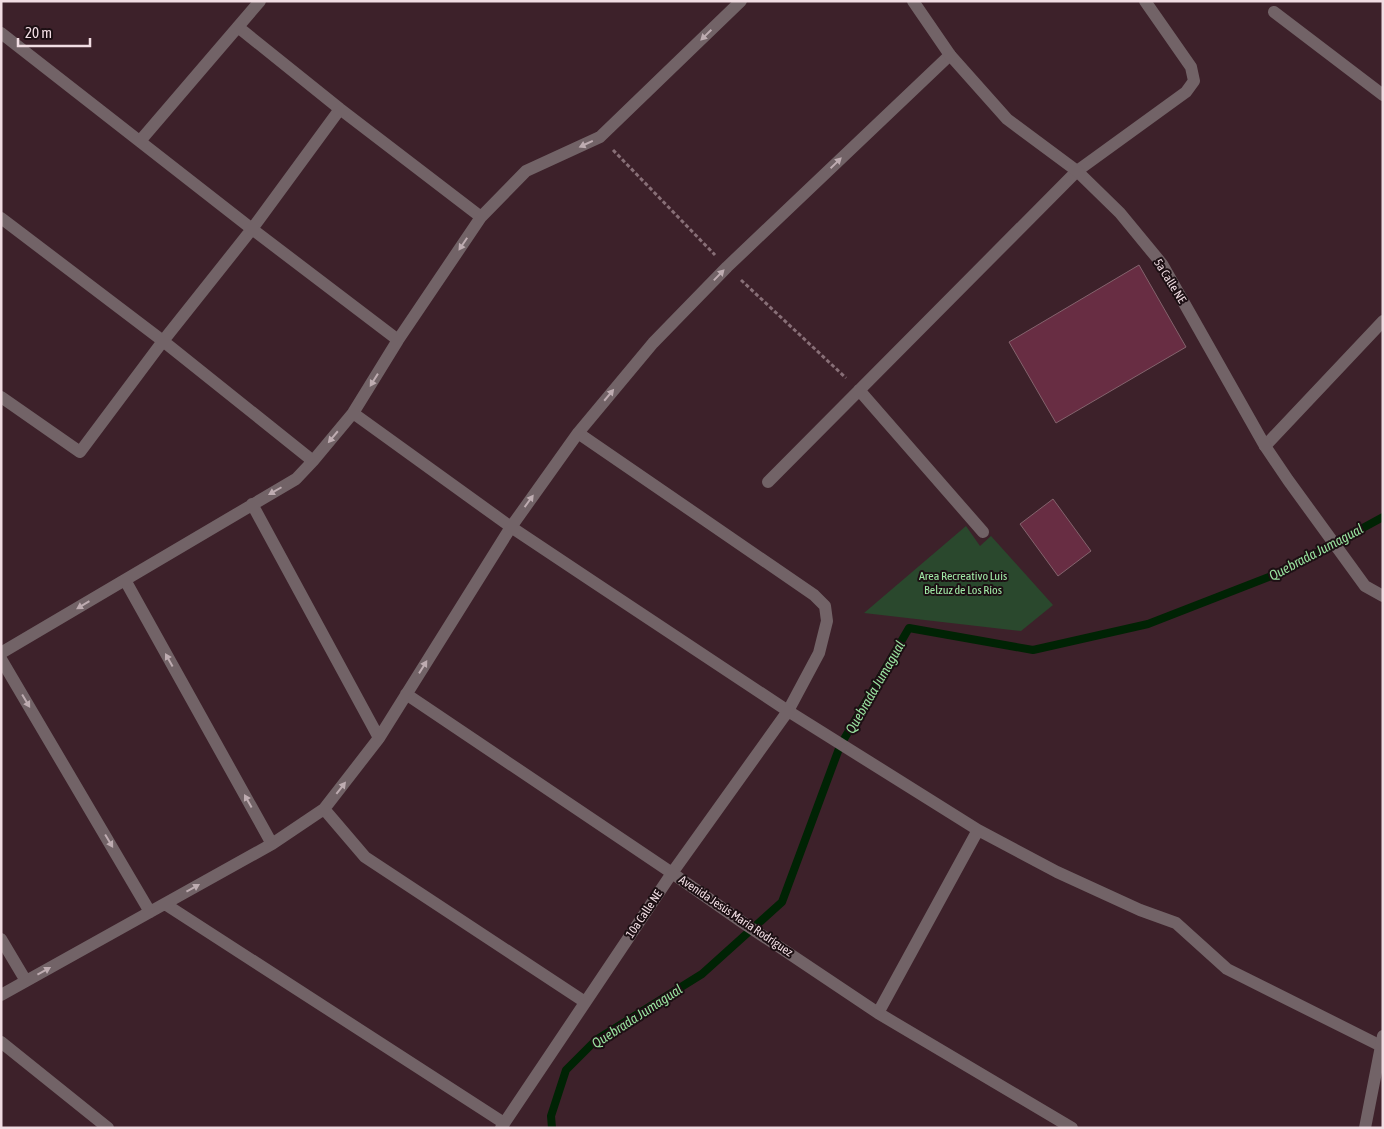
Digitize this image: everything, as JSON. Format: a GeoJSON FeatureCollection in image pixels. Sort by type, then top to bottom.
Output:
{"type":"FeatureCollection","features":[{"type":"Feature","properties":{"kind":"street"},"geometry":{"type":"LineString","coordinates":[[140,141],[260,1]]}},
{"type":"Feature","properties":{"kind":"street"},"geometry":{"type":"LineString","coordinates":[[1,653],[296,479],[353,413],[398,340],[481,217],[526,171],[600,137],[741,1]]}},
{"type":"Feature","properties":{"kind":"street","name":"5a Calle NE"},"geometry":{"type":"LineString","coordinates":[[913,1],[950,55],[1008,120],[1077,171],[1120,213],[1162,264],[1265,446],[1365,586],[1383,596]]}},
{"type":"Feature","properties":{"kind":"street"},"geometry":{"type":"LineString","coordinates":[[768,482],[1077,171],[1186,92],[1194,81],[1191,67],[1145,1]]}},
{"type":"Feature","properties":{"kind":"street"},"geometry":{"type":"LineString","coordinates":[[1274,12],[1383,95]]}},
{"type":"Feature","properties":{"kind":"street"},"geometry":{"type":"LineString","coordinates":[[238,27],[340,109],[481,217]]}},
{"type":"Feature","properties":{"kind":"street"},"geometry":{"type":"LineString","coordinates":[[1,33],[252,229],[398,340]]}},
{"type":"Feature","properties":{"kind":"street"},"geometry":{"type":"LineString","coordinates":[[1,995],[272,844],[324,809],[379,738],[511,527],[578,433],[653,343],[727,267],[950,55]]}},
{"type":"Feature","properties":{"kind":"street"},"geometry":{"type":"LineString","coordinates":[[1,397],[80,452],[162,341],[252,229],[340,109]]}},
{"type":"Feature","properties":{"kind":"street"},"geometry":{"type":"LineString","coordinates":[[1,218],[162,341],[313,461]]}},
{"type":"Feature","properties":{"kind":"street"},"geometry":{"type":"LineString","coordinates":[[1265,446],[1383,321]]}},
{"type":"Feature","properties":{"kind":"street"},"geometry":{"type":"LineString","coordinates":[[859,390],[983,532]]}},
{"type":"Feature","properties":{"kind":"street"},"geometry":{"type":"LineString","coordinates":[[353,413],[511,527],[788,711],[978,830],[1057,872],[1140,910],[1176,924],[1227,969],[1382,1041],[1365,1128]]}},
{"type":"Feature","properties":{"kind":"street","name":"10a Calle NE"},"geometry":{"type":"LineString","coordinates":[[502,1125],[672,873],[788,711],[819,653],[827,621],[825,606],[814,595],[578,433]]}},
{"type":"Feature","properties":{"kind":"street"},"geometry":{"type":"LineString","coordinates":[[252,504],[379,738]]}},
{"type":"Feature","properties":{"kind":"street"},"geometry":{"type":"LineString","coordinates":[[125,580],[272,844]]}},
{"type":"Feature","properties":{"kind":"street"},"geometry":{"type":"LineString","coordinates":[[1,660],[150,912]]}},
{"type":"Feature","properties":{"kind":"street","name":"Avenida Jesús María Rodríguez"},"geometry":{"type":"LineString","coordinates":[[406,694],[878,1013],[1072,1128]]}},
{"type":"Feature","properties":{"kind":"street"},"geometry":{"type":"LineString","coordinates":[[324,809],[365,858],[585,1002]]}},
{"type":"Feature","properties":{"kind":"street"},"geometry":{"type":"LineString","coordinates":[[878,1013],[978,830]]}},
{"type":"Feature","properties":{"kind":"street"},"geometry":{"type":"LineString","coordinates":[[165,904],[502,1125]]}},
{"type":"Feature","properties":{"kind":"street"},"geometry":{"type":"LineString","coordinates":[[1,939],[26,981]]}},
{"type":"Feature","properties":{"kind":"street"},"geometry":{"type":"LineString","coordinates":[[1,1042],[108,1128]]}},
{"type":"Feature","properties":{"kind":"green space","name":"Area Recreativo Luis Belzuz de Los Ríos"},"geometry":{"type":"Polygon","coordinates":[[[966,526],[980,546],[991,536],[1053,605],[1021,631],[864,613],[966,526]]]}},
{"type":"Feature","properties":{"kind":"building"},"geometry":{"type":"Polygon","coordinates":[[[1139,265],[1186,347],[1056,423],[1009,342],[1139,265]]]}},
{"type":"Feature","properties":{"kind":"building"},"geometry":{"type":"Polygon","coordinates":[[[1053,499],[1091,551],[1058,576],[1020,524],[1053,499]]]}},
{"type":"Feature","properties":{"kind":"waterway","name":"Quebrada Jumagual"},"geometry":{"type":"LineString","coordinates":[[552,1128],[551,1116],[566,1070],[596,1040],[702,974],[782,902],[840,746],[909,628],[1033,650],[1148,624],[1284,571],[1383,517]]}}]}
